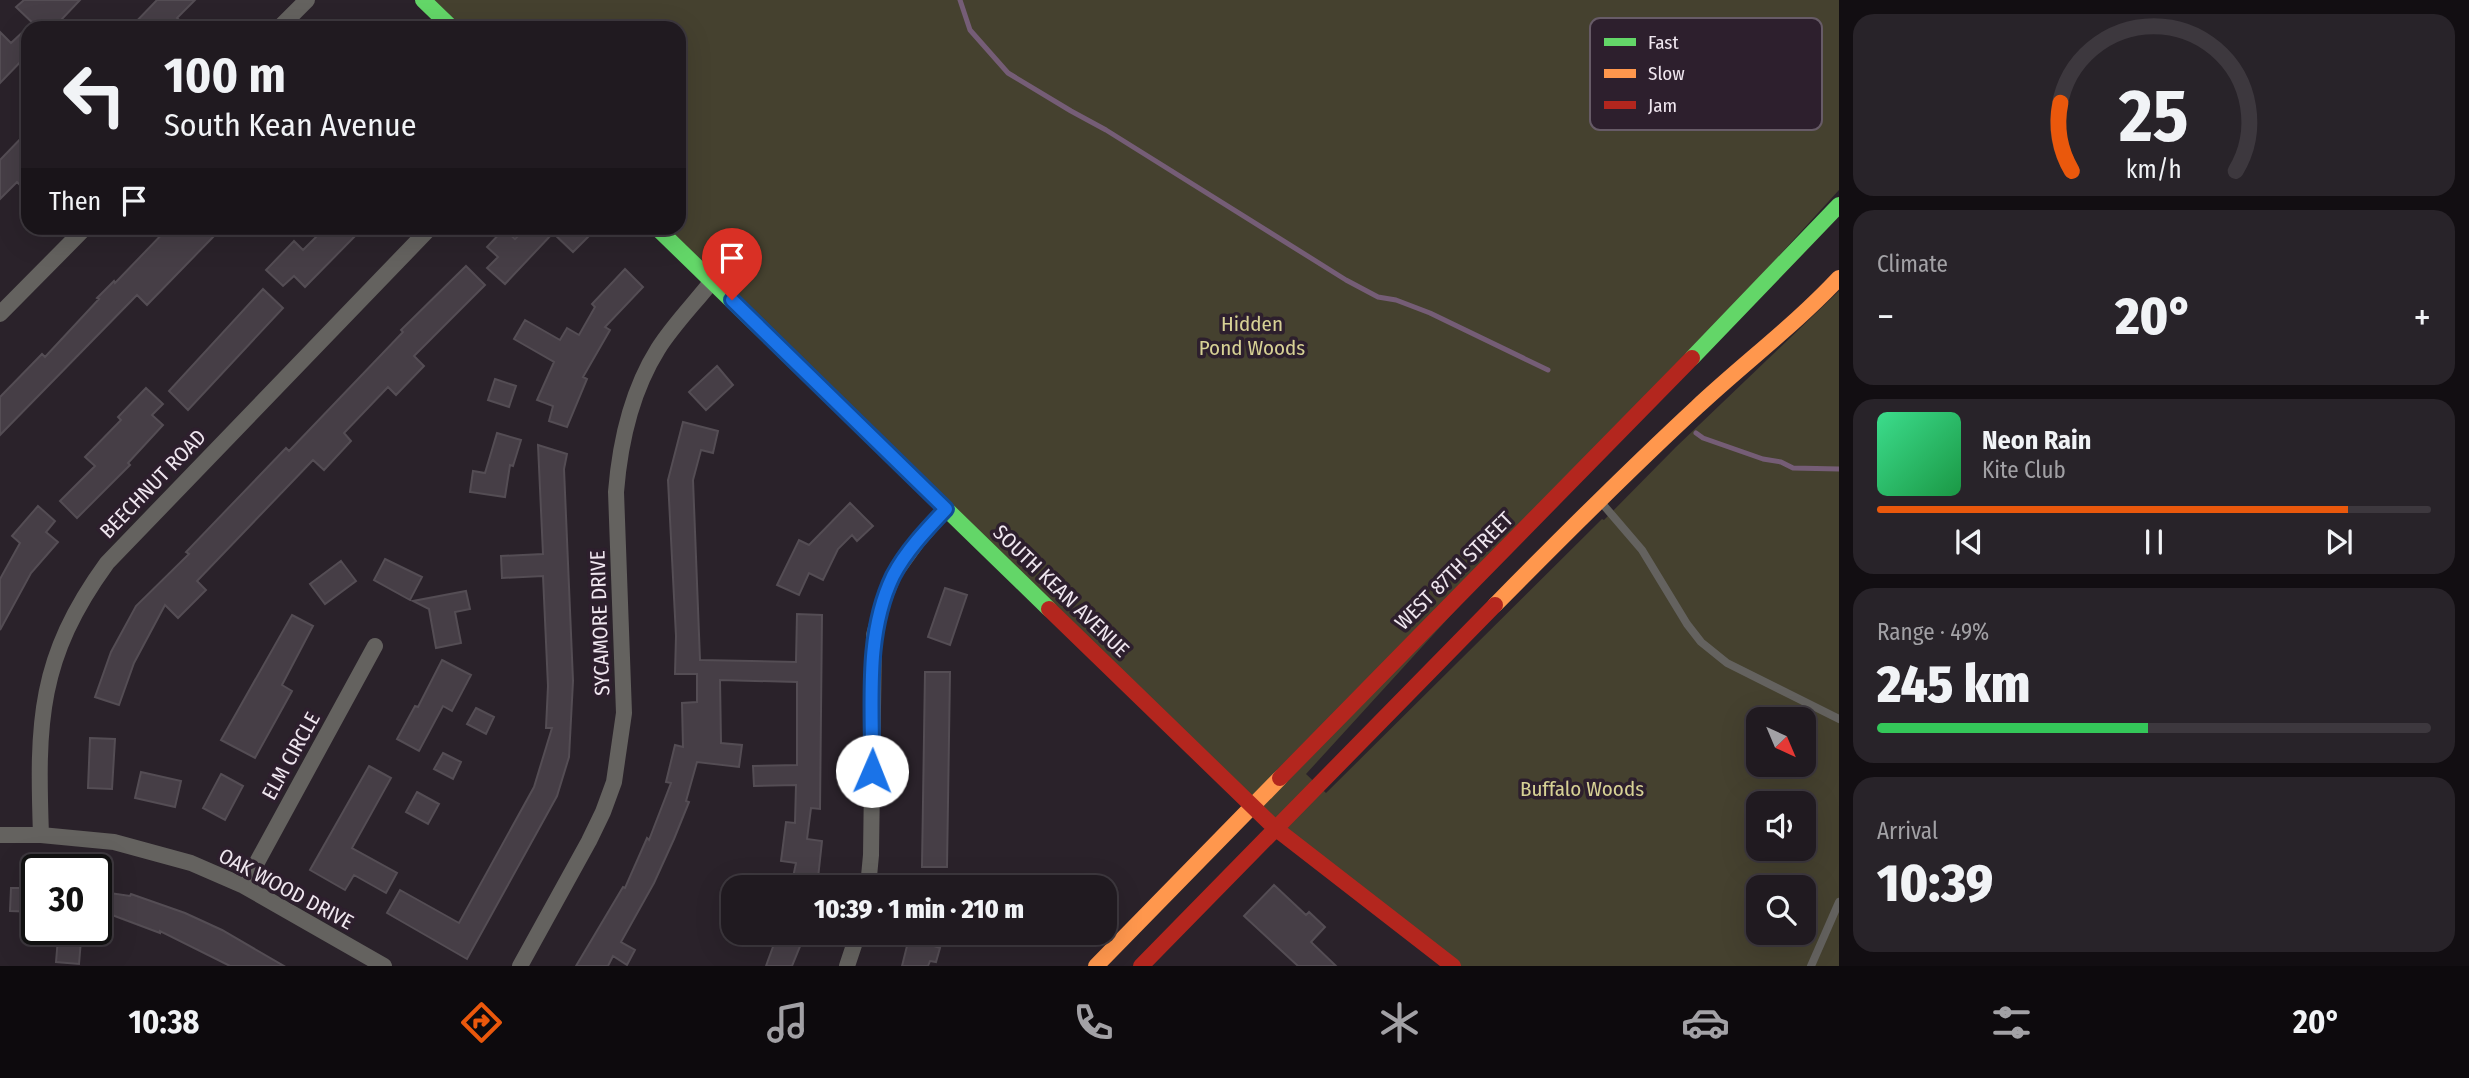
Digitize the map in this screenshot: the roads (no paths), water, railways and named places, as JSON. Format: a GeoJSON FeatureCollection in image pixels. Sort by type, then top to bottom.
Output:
{"type":"FeatureCollection","features":[{"type":"Feature","properties":{"kind":"main road"},"geometry":{"type":"LineString","coordinates":[[423,0],[445,21]]}},
{"type":"Feature","properties":{"kind":"main road","name":"WEST 87TH STREET"},"geometry":{"type":"LineString","coordinates":[[1096,966],[1839,205]]}},
{"type":"Feature","properties":{"kind":"main road","name":"SOUTH KEAN AVENUE"},"geometry":{"type":"LineString","coordinates":[[664,235],[1275,828],[1453,966]]}},
{"type":"Feature","properties":{"kind":"main road"},"geometry":{"type":"LineString","coordinates":[[1142,966],[1599,500],[1699,405],[1810,309],[1839,278]]}},
{"type":"Feature","properties":{"kind":"street"},"geometry":{"type":"LineString","coordinates":[[286,21],[307,0]]}},
{"type":"Feature","properties":{"kind":"street"},"geometry":{"type":"LineString","coordinates":[[0,314],[78,235]]}},
{"type":"Feature","properties":{"kind":"street","name":"BEECHNUT ROAD"},"geometry":{"type":"LineString","coordinates":[[41,835],[39,745],[45,691],[55,654],[71,617],[88,589],[107,563],[423,235]]}},
{"type":"Feature","properties":{"kind":"street","name":"SYCAMORE DRIVE"},"geometry":{"type":"LineString","coordinates":[[520,966],[603,812],[614,782],[624,713],[616,492],[618,461],[626,421],[659,347],[712,281]]}},
{"type":"Feature","properties":{"kind":"street"},"geometry":{"type":"LineString","coordinates":[[870,875],[872,855],[874,635],[884,598],[894,575],[917,542],[946,509]]}},
{"type":"Feature","properties":{"kind":"street","name":"ELM CIRCLE"},"geometry":{"type":"LineString","coordinates":[[244,886],[375,646]]}},
{"type":"Feature","properties":{"kind":"street","name":"OAK WOOD DRIVE"},"geometry":{"type":"LineString","coordinates":[[0,835],[41,835],[114,842],[191,863],[244,886],[384,966]]}},
{"type":"Feature","properties":{"kind":"street"},"geometry":{"type":"LineString","coordinates":[[847,966],[854,945]]}},
{"type":"Feature","properties":{"kind":"lane"},"geometry":{"type":"LineString","coordinates":[[1599,500],[1642,551],[1701,642],[1727,663],[1839,719]]}},
{"type":"Feature","properties":{"kind":"lane"},"geometry":{"type":"LineString","coordinates":[[1811,966],[1839,902]]}},
{"type":"Feature","properties":{"kind":"waterway"},"geometry":{"type":"LineString","coordinates":[[960,0],[970,30],[1008,73],[1106,130],[1346,280],[1378,297],[1396,300],[1430,313],[1548,370]]}},
{"type":"Feature","properties":{"kind":"waterway"},"geometry":{"type":"LineString","coordinates":[[1696,433],[1703,438],[1793,468],[1839,469]]}},
{"type":"Feature","properties":{"kind":"park label","name":"Hidden Pond Woods"},"geometry":{"type":"Point","coordinates":[1252,336]}},
{"type":"Feature","properties":{"kind":"park label","name":"Buffalo Woods"},"geometry":{"type":"Point","coordinates":[1582,789]}}]}
